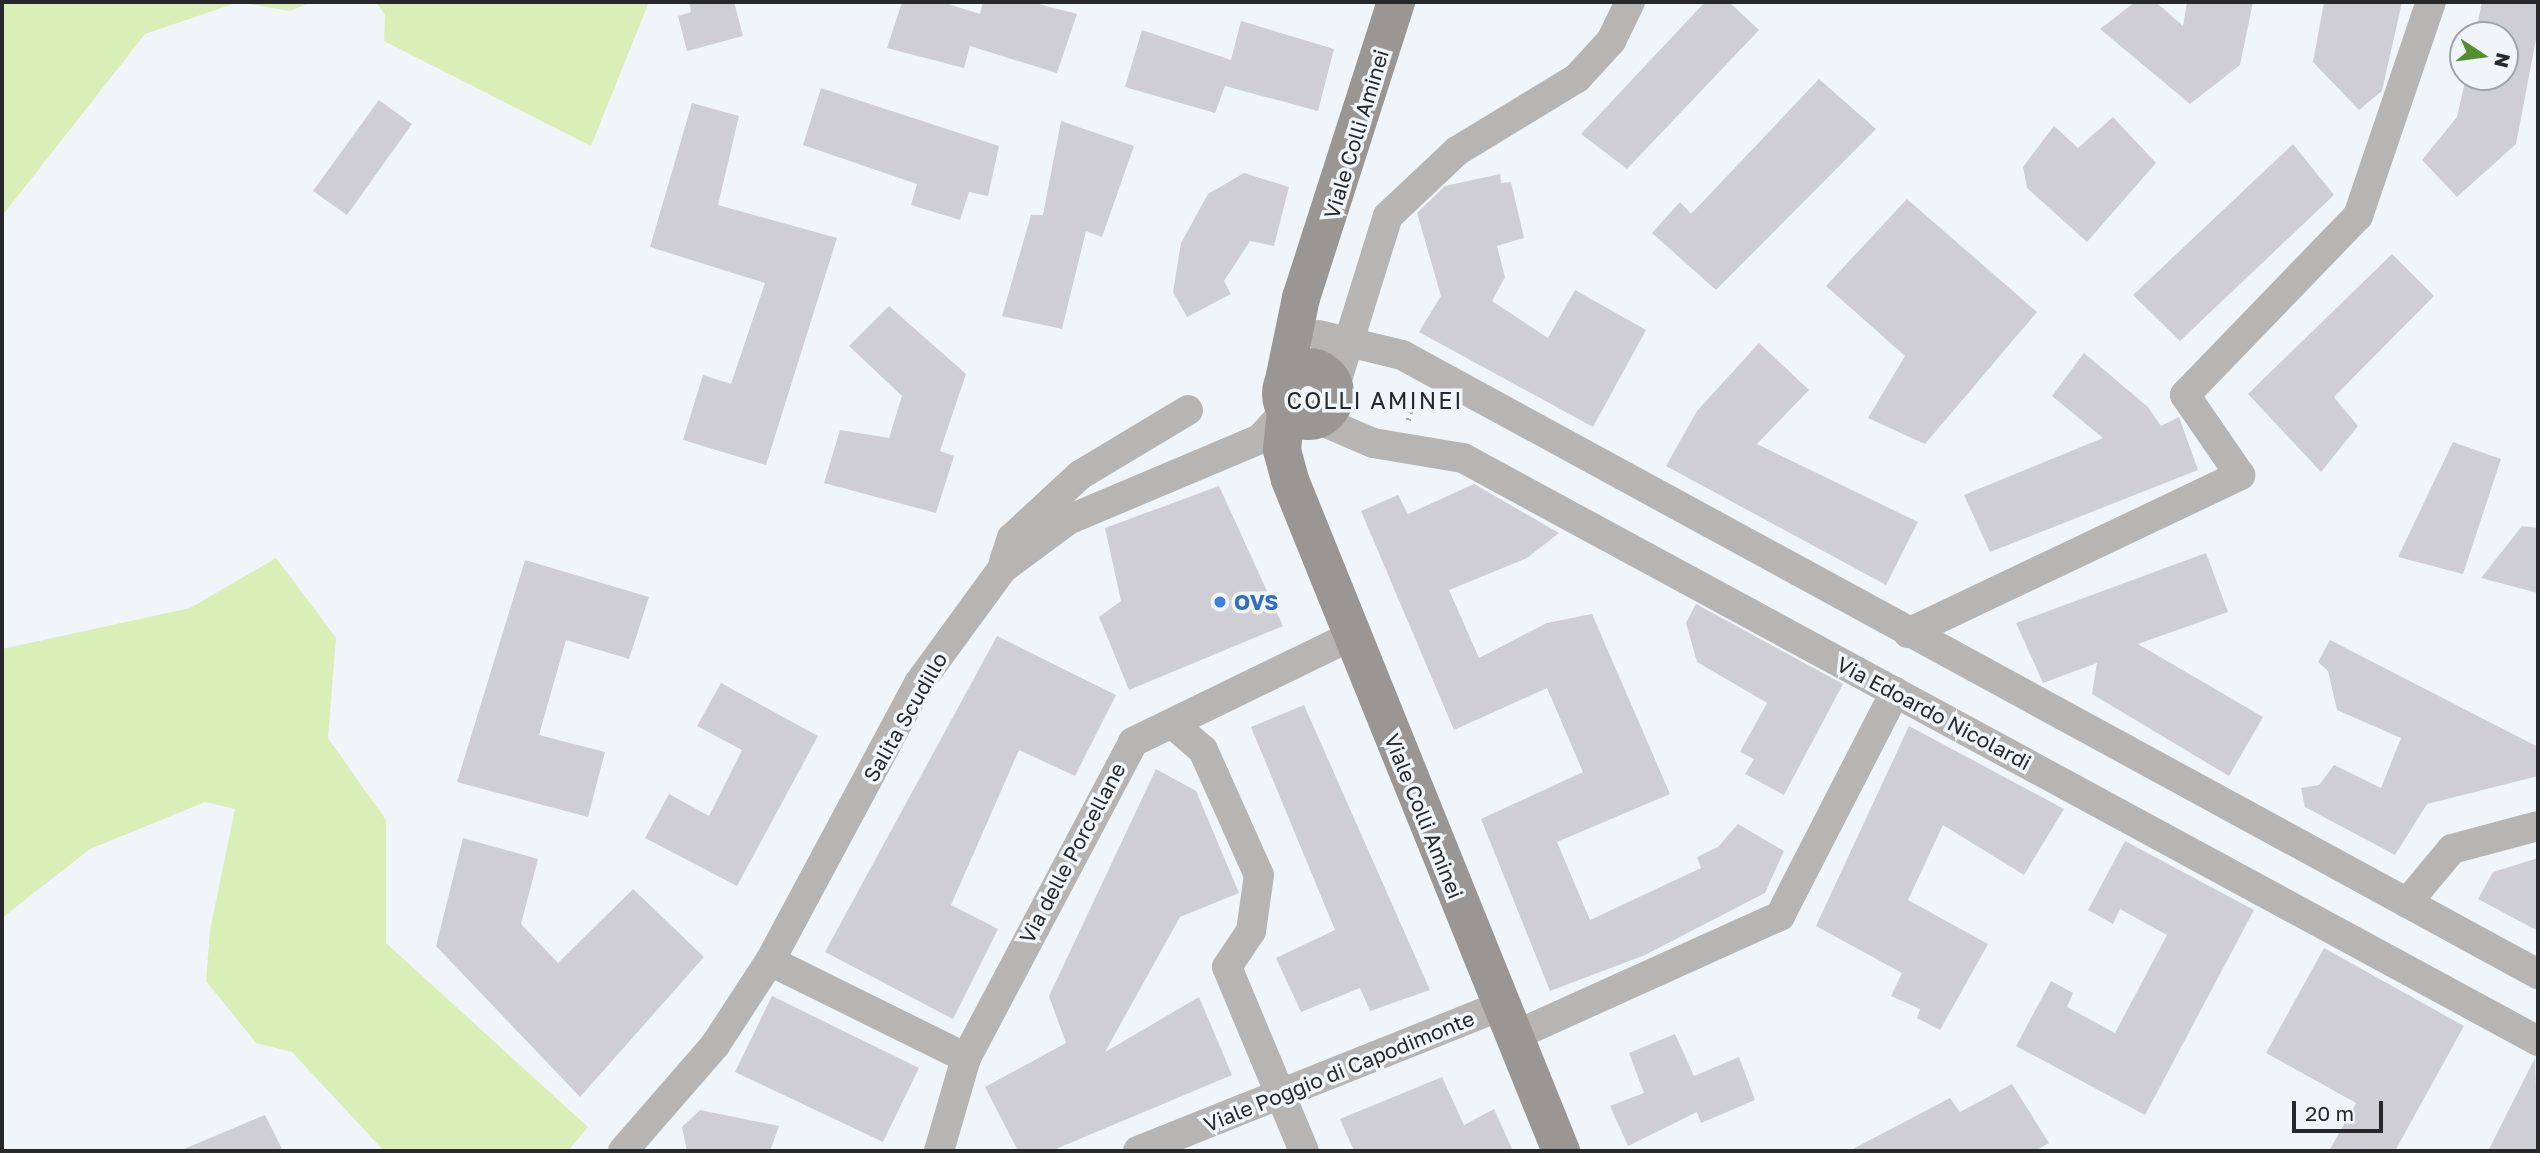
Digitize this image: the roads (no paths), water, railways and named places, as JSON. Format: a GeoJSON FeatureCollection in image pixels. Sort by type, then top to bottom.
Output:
{"type":"FeatureCollection","features":[{"type":"Feature","properties":{"kind":"main road","name":"Viale Colli Aminei"},"geometry":{"type":"LineString","coordinates":[[1316,379],[1301,298],[1316,267],[1396,2]]}},
{"type":"Feature","properties":{"kind":"main road","name":"Viale Colli Aminei"},"geometry":{"type":"LineString","coordinates":[[1316,267],[1316,379],[1282,450],[1290,480],[1561,1151]]}},
{"type":"Feature","properties":{"kind":"street"},"geometry":{"type":"LineString","coordinates":[[1316,379],[1393,209],[1457,151],[1577,78],[1611,41],[1630,2]]}},
{"type":"Feature","properties":{"kind":"street"},"geometry":{"type":"LineString","coordinates":[[1908,633],[2240,475],[2185,395],[2358,216],[2431,2]]}},
{"type":"Feature","properties":{"kind":"street"},"geometry":{"type":"LineString","coordinates":[[1316,379],[1402,355],[2538,974]]}},
{"type":"Feature","properties":{"kind":"street","name":"Salita Scudillo"},"geometry":{"type":"LineString","coordinates":[[627,1147],[715,1045],[771,961],[919,683],[1002,569],[1068,520],[1260,439],[1316,379]]}},
{"type":"Feature","properties":{"kind":"street","name":"Via Edoardo Nicolardi"},"geometry":{"type":"LineString","coordinates":[[1316,379],[1373,443],[1463,458],[2538,1041]]}},
{"type":"Feature","properties":{"kind":"street"},"geometry":{"type":"LineString","coordinates":[[1002,569],[1012,538],[1080,475],[1188,410]]}},
{"type":"Feature","properties":{"kind":"street","name":"Via delle Porcellane"},"geometry":{"type":"LineString","coordinates":[[939,1151],[966,1058],[1110,775],[1133,742],[1174,725],[1351,636]]}},
{"type":"Feature","properties":{"kind":"street","name":"Viale Poggio di Capodimonte"},"geometry":{"type":"LineString","coordinates":[[1138,1151],[1278,1095],[1508,1021],[1780,916],[1895,691]]}},
{"type":"Feature","properties":{"kind":"street"},"geometry":{"type":"LineString","coordinates":[[1174,725],[1202,750],[1259,875],[1251,931],[1227,967],[1278,1095],[1304,1151]]}},
{"type":"Feature","properties":{"kind":"street"},"geometry":{"type":"LineString","coordinates":[[2406,903],[2452,849],[2538,826]]}},
{"type":"Feature","properties":{"kind":"street"},"geometry":{"type":"LineString","coordinates":[[771,961],[966,1058]]}},
{"type":"Feature","properties":{"kind":"place","name":"OVS"},"geometry":{"type":"Point","coordinates":[1220,602]}},
{"type":"Feature","properties":{"kind":"district","name":"COLLI AMINEI"},"geometry":{"type":"Point","coordinates":[1375,400]}}]}
